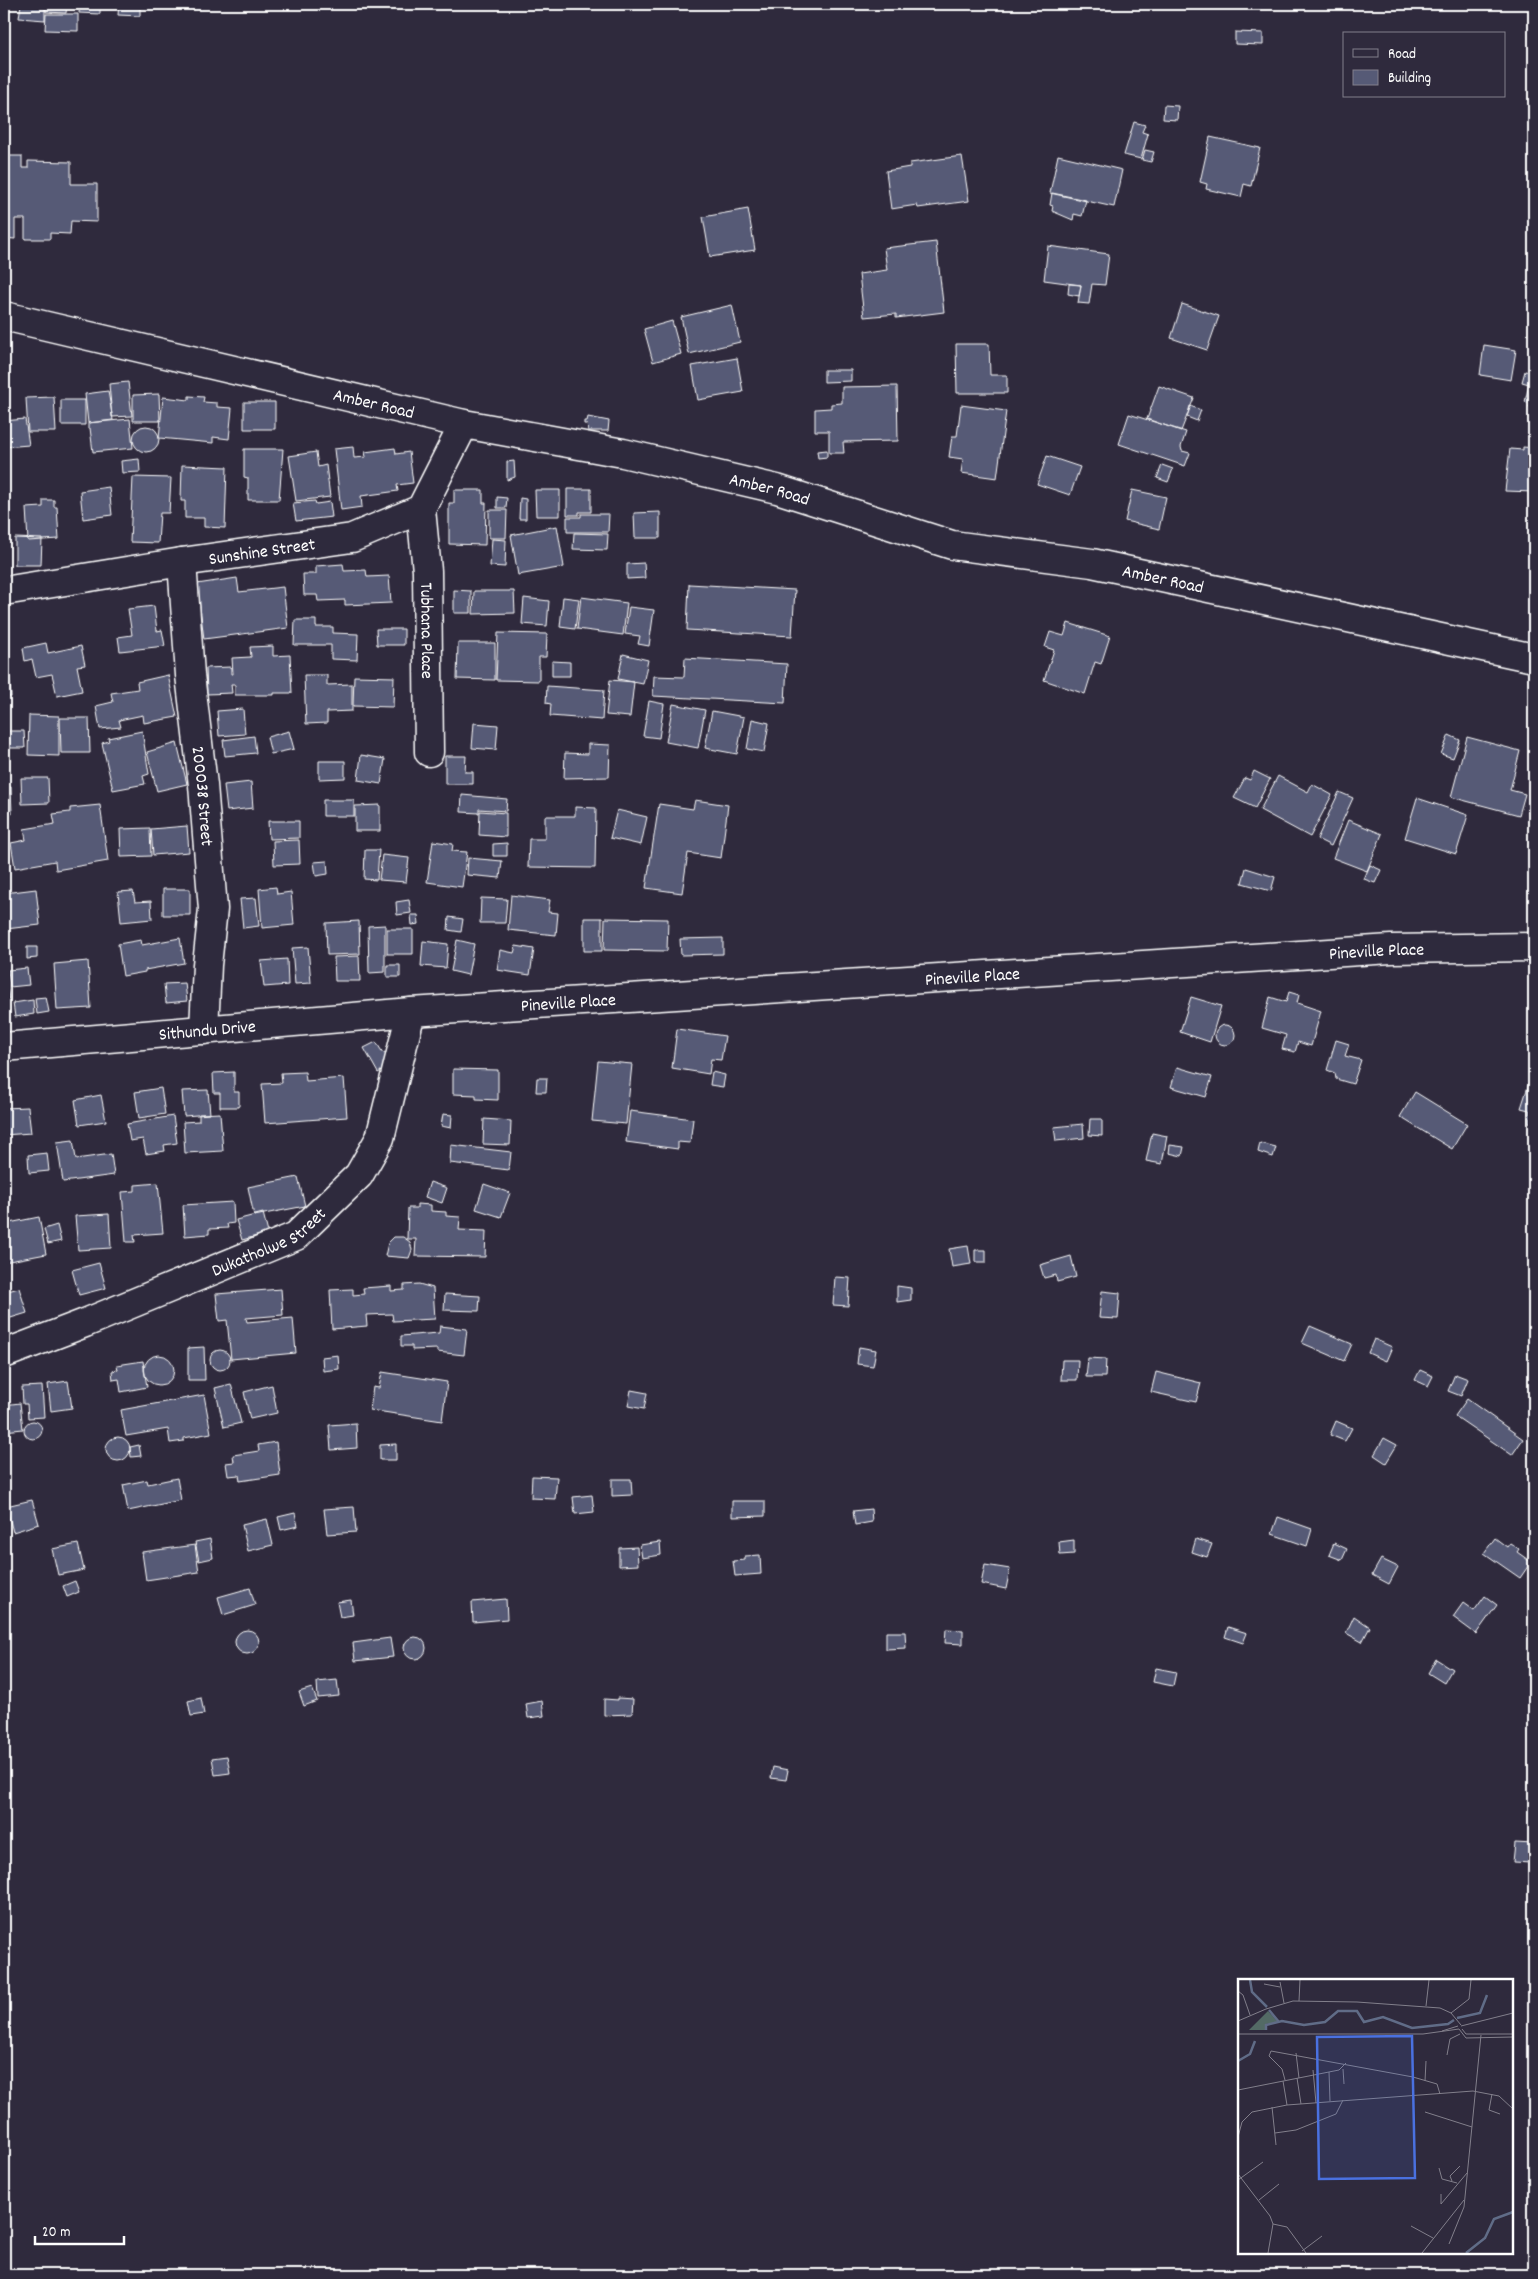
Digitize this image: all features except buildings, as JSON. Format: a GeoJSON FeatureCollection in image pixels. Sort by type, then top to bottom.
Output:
{"type":"FeatureCollection","features":[{"type":"Feature","properties":{"kind":"street","name":"Amber Road"},"geometry":{"type":"LineString","coordinates":[[4,316],[464,424],[623,453],[777,489],[952,545],[1092,563],[1534,658]]}},
{"type":"Feature","properties":{"kind":"street"},"geometry":{"type":"LineString","coordinates":[[421,509],[464,424]]}},
{"type":"Feature","properties":{"kind":"street","name":"Sunshine Street"},"geometry":{"type":"LineString","coordinates":[[4,591],[182,562],[352,538],[421,509]]}},
{"type":"Feature","properties":{"kind":"street","name":"Tubhana Place"},"geometry":{"type":"LineString","coordinates":[[421,509],[426,571],[429,752]]}},
{"type":"Feature","properties":{"kind":"street","name":"200038 Street"},"geometry":{"type":"LineString","coordinates":[[182,562],[190,675],[203,785],[213,909],[207,965],[204,1030]]}},
{"type":"Feature","properties":{"kind":"street","name":"Pineville Place"},"geometry":{"type":"LineString","coordinates":[[411,1012],[1391,949],[1534,947]]}},
{"type":"Feature","properties":{"kind":"street","name":"Sithundu Drive"},"geometry":{"type":"LineString","coordinates":[[4,1047],[411,1012]]}},
{"type":"Feature","properties":{"kind":"street","name":"Dukatholwe Street"},"geometry":{"type":"LineString","coordinates":[[4,1354],[85,1323],[296,1236],[359,1175],[380,1138],[411,1012]]}}]}
